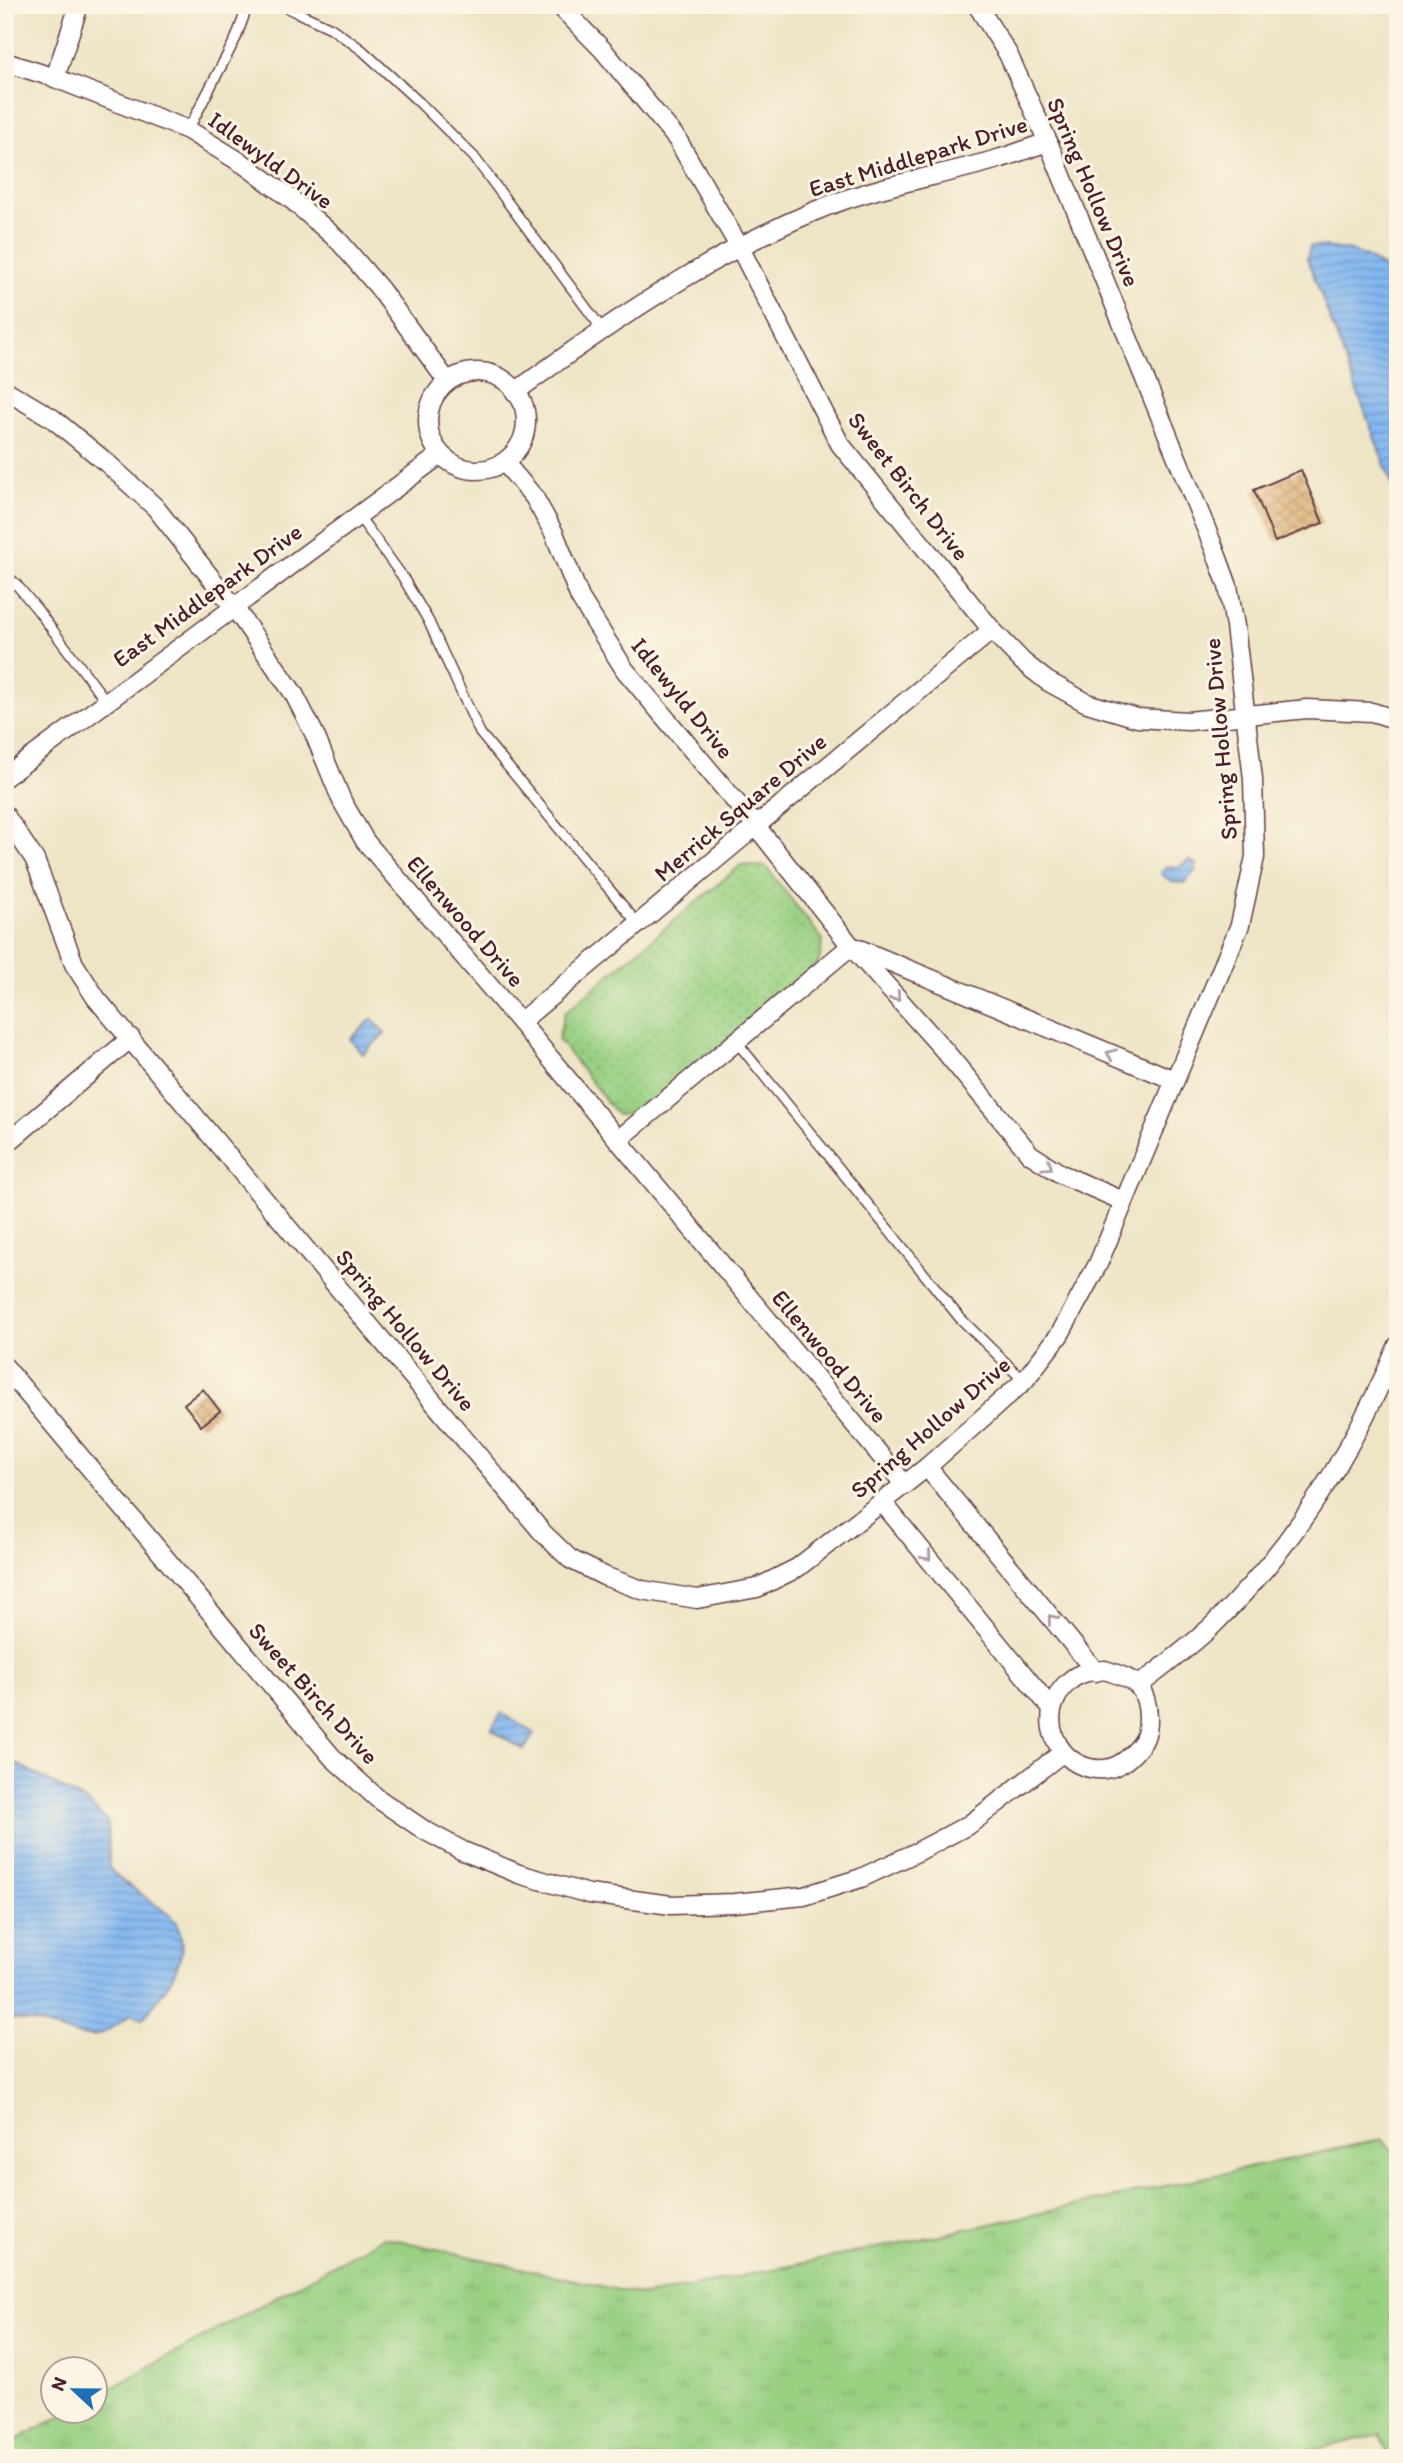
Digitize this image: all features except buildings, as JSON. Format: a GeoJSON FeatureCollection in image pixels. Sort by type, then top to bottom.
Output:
{"type":"FeatureCollection","features":[{"type":"Feature","properties":{"kind":"street"},"geometry":{"type":"LineString","coordinates":[[55,78],[79,5]]}},
{"type":"Feature","properties":{"kind":"street","name":"Sweet Birch Drive"},"geometry":{"type":"LineString","coordinates":[[559,5],[603,50],[677,139],[740,248],[840,444],[992,630],[1023,662],[1047,681],[1087,703],[1137,718],[1188,722],[1307,709],[1372,712],[1398,720]]}},
{"type":"Feature","properties":{"kind":"street","name":"Spring Hollow Drive"},"geometry":{"type":"LineString","coordinates":[[5,815],[35,860],[74,964],[96,998],[542,1532],[570,1559],[604,1576],[642,1590],[697,1599],[757,1588],[797,1568],[927,1467],[1024,1381],[1060,1334],[1098,1265],[1240,925],[1255,857],[1253,779],[1228,586],[1048,142],[1008,54],[977,5]]}},
{"type":"Feature","properties":{"kind":"street","name":"Idlewyld Drive"},"geometry":{"type":"LineString","coordinates":[[5,62],[55,78],[188,130],[263,178],[339,241],[380,289],[447,381]]}},
{"type":"Feature","properties":{"kind":"street","name":"East Middlepark Drive"},"geometry":{"type":"LineString","coordinates":[[515,392],[602,329],[691,272],[816,211],[897,184],[999,159],[1048,142]]}},
{"type":"Feature","properties":{"kind":"street"},"geometry":{"type":"LineString","coordinates":[[484,372],[506,381],[515,392],[522,399],[527,422],[521,445],[505,463],[483,471],[459,468],[440,454],[429,433],[429,410],[440,388],[447,381],[465,373],[484,372]]}},
{"type":"Feature","properties":{"kind":"street","name":"Ellenwood Drive"},"geometry":{"type":"LineString","coordinates":[[5,390],[52,418],[107,463],[155,508],[234,607],[294,694],[314,733],[342,801],[365,841],[520,1022],[905,1485]]}},
{"type":"Feature","properties":{"kind":"street","name":"East Middlepark Drive"},"geometry":{"type":"LineString","coordinates":[[5,777],[440,454]]}},
{"type":"Feature","properties":{"kind":"street","name":"Idlewyld Drive"},"geometry":{"type":"LineString","coordinates":[[505,463],[534,496],[554,533],[580,598],[625,670],[756,826],[851,946],[944,1050],[1030,1154],[1061,1174],[1123,1201]]}},
{"type":"Feature","properties":{"kind":"street","name":"Merrick Square Drive"},"geometry":{"type":"LineString","coordinates":[[520,1022],[992,630]]}},
{"type":"Feature","properties":{"kind":"street"},"geometry":{"type":"LineString","coordinates":[[618,1140],[851,946]]}},
{"type":"Feature","properties":{"kind":"street","name":"Idlewyld Drive"},"geometry":{"type":"LineString","coordinates":[[851,946],[1174,1080]]}},
{"type":"Feature","properties":{"kind":"street"},"geometry":{"type":"LineString","coordinates":[[5,1145],[131,1038]]}},
{"type":"Feature","properties":{"kind":"street"},"geometry":{"type":"LineString","coordinates":[[1138,1686],[1213,1625],[1286,1544],[1338,1467],[1398,1345]]}},
{"type":"Feature","properties":{"kind":"street","name":"Sweet Birch Drive"},"geometry":{"type":"LineString","coordinates":[[5,1367],[332,1757],[377,1798],[424,1830],[463,1851],[519,1874],[589,1894],[671,1905],[734,1903],[804,1896],[861,1878],[970,1824],[1062,1753]]}},
{"type":"Feature","properties":{"kind":"street"},"geometry":{"type":"LineString","coordinates":[[927,1467],[1096,1672]]}},
{"type":"Feature","properties":{"kind":"street"},"geometry":{"type":"LineString","coordinates":[[883,1503],[1051,1708]]}},
{"type":"Feature","properties":{"kind":"street"},"geometry":{"type":"LineString","coordinates":[[1105,1670],[1138,1686],[1149,1720],[1143,1743],[1127,1761],[1105,1769],[1081,1766],[1062,1753],[1051,1731],[1051,1708],[1062,1686],[1082,1673],[1105,1670]]}},
{"type":"Feature","properties":{"kind":"lane"},"geometry":{"type":"LineString","coordinates":[[188,130],[236,38],[248,5]]}},
{"type":"Feature","properties":{"kind":"lane"},"geometry":{"type":"LineString","coordinates":[[281,5],[331,28],[362,50],[474,157],[602,329]]}},
{"type":"Feature","properties":{"kind":"lane"},"geometry":{"type":"LineString","coordinates":[[358,515],[402,576],[428,620],[480,733],[638,923]]}},
{"type":"Feature","properties":{"kind":"lane"},"geometry":{"type":"LineString","coordinates":[[5,575],[36,608],[106,701]]}},
{"type":"Feature","properties":{"kind":"lane"},"geometry":{"type":"LineString","coordinates":[[736,1041],[959,1317],[1024,1381]]}},
{"type":"Feature","properties":{"kind":"green space"},"geometry":{"type":"Polygon","coordinates":[[[741,865],[766,867],[823,940],[819,962],[642,1113],[617,1115],[558,1039],[565,1012],[741,865]]]}},
{"type":"Feature","properties":{"kind":"green space"},"geometry":{"type":"Polygon","coordinates":[[[1382,2139],[1398,2158],[1398,2458],[1389,2458],[1380,2434],[1281,2458],[5,2458],[5,2446],[46,2424],[108,2424],[108,2390],[384,2237],[645,2296],[1382,2139]]]}},
{"type":"Feature","properties":{"kind":"water"},"geometry":{"type":"Polygon","coordinates":[[[1310,246],[1357,253],[1398,278],[1398,500],[1307,258],[1310,246]]]}},
{"type":"Feature","properties":{"kind":"water"},"geometry":{"type":"Polygon","coordinates":[[[1189,860],[1196,864],[1196,870],[1184,883],[1171,882],[1161,873],[1166,866],[1179,867],[1189,860]]]}},
{"type":"Feature","properties":{"kind":"water"},"geometry":{"type":"Polygon","coordinates":[[[372,1019],[385,1033],[363,1054],[350,1039],[372,1019]]]}},
{"type":"Feature","properties":{"kind":"water"},"geometry":{"type":"Polygon","coordinates":[[[501,1713],[534,1733],[524,1750],[491,1729],[501,1713]]]}},
{"type":"Feature","properties":{"kind":"water"},"geometry":{"type":"Polygon","coordinates":[[[17,1764],[87,1802],[108,1822],[109,1868],[176,1923],[182,1949],[179,1962],[167,1987],[142,2019],[131,2014],[108,2031],[90,2036],[35,2022],[5,2018],[5,1768],[8,1770],[17,1764]]]}}]}
